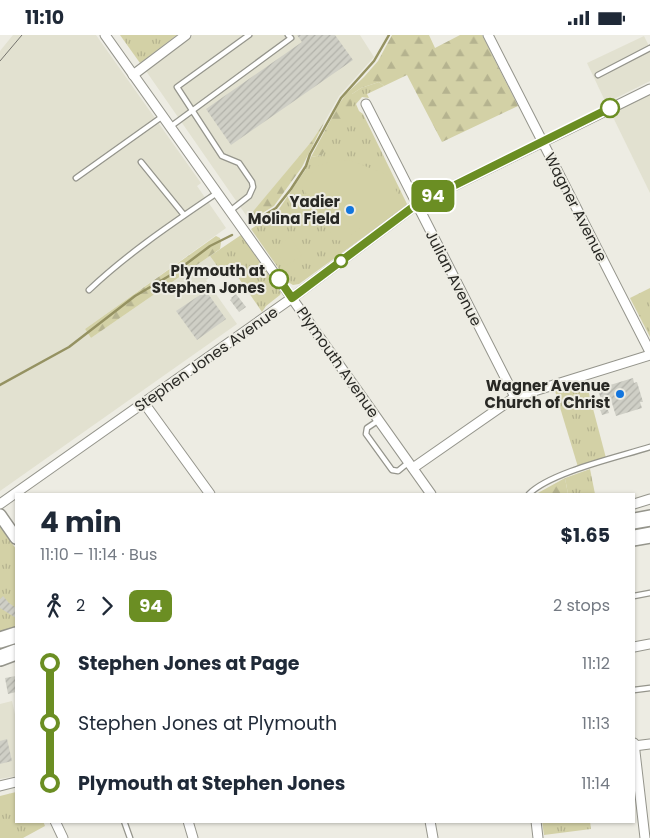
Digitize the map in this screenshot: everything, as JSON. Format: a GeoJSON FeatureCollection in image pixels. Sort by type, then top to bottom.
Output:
{"type":"FeatureCollection","features":[{"type":"Feature","properties":{"kind":"main road"},"geometry":{"type":"LineString","coordinates":[[635,521],[650,518]]}},
{"type":"Feature","properties":{"kind":"main road"},"geometry":{"type":"LineString","coordinates":[[635,538],[650,535]]}},
{"type":"Feature","properties":{"kind":"main road"},"geometry":{"type":"LineString","coordinates":[[0,640],[15,635]]}},
{"type":"Feature","properties":{"kind":"main road"},"geometry":{"type":"LineString","coordinates":[[0,657],[15,653]]}},
{"type":"Feature","properties":{"kind":"street","name":"Plymouth Avenue"},"geometry":{"type":"LineString","coordinates":[[105,35],[430,493]]}},
{"type":"Feature","properties":{"kind":"street"},"geometry":{"type":"LineString","coordinates":[[133,75],[186,35]]}},
{"type":"Feature","properties":{"kind":"street","name":"Wagner Avenue"},"geometry":{"type":"LineString","coordinates":[[488,35],[650,353]]}},
{"type":"Feature","properties":{"kind":"street","name":"Stephen Jones Avenue"},"geometry":{"type":"LineString","coordinates":[[16,493],[292,298],[417,204],[650,89]]}},
{"type":"Feature","properties":{"kind":"street","name":"Julian Avenue"},"geometry":{"type":"LineString","coordinates":[[366,104],[515,397]]}},
{"type":"Feature","properties":{"kind":"street"},"geometry":{"type":"LineString","coordinates":[[411,465],[515,397],[650,353]]}},
{"type":"Feature","properties":{"kind":"street"},"geometry":{"type":"LineString","coordinates":[[144,403],[209,493]]}},
{"type":"Feature","properties":{"kind":"street","name":"Stephen Jones Avenue"},"geometry":{"type":"LineString","coordinates":[[0,504],[15,493]]}},
{"type":"Feature","properties":{"kind":"street"},"geometry":{"type":"LineString","coordinates":[[635,505],[650,499]]}},
{"type":"Feature","properties":{"kind":"street"},"geometry":{"type":"LineString","coordinates":[[0,515],[15,537]]}},
{"type":"Feature","properties":{"kind":"street"},"geometry":{"type":"LineString","coordinates":[[635,647],[650,644]]}},
{"type":"Feature","properties":{"kind":"street"},"geometry":{"type":"LineString","coordinates":[[635,745],[650,744]]}},
{"type":"Feature","properties":{"kind":"street"},"geometry":{"type":"LineString","coordinates":[[635,753],[645,838]]}},
{"type":"Feature","properties":{"kind":"street"},"geometry":{"type":"LineString","coordinates":[[0,785],[15,782]]}},
{"type":"Feature","properties":{"kind":"street"},"geometry":{"type":"LineString","coordinates":[[56,823],[63,838]]}},
{"type":"Feature","properties":{"kind":"street"},"geometry":{"type":"LineString","coordinates":[[189,823],[193,838]]}},
{"type":"Feature","properties":{"kind":"street"},"geometry":{"type":"LineString","coordinates":[[430,823],[432,838]]}},
{"type":"Feature","properties":{"kind":"street"},"geometry":{"type":"LineString","coordinates":[[536,823],[538,838]]}},
{"type":"Feature","properties":{"kind":"lane"},"geometry":{"type":"LineString","coordinates":[[230,211],[249,196],[253,187],[252,182],[239,163],[222,156],[177,87],[249,35]]}},
{"type":"Feature","properties":{"kind":"lane"},"geometry":{"type":"LineString","coordinates":[[170,127],[291,38],[288,35]]}},
{"type":"Feature","properties":{"kind":"lane"},"geometry":{"type":"LineString","coordinates":[[598,75],[650,48]]}},
{"type":"Feature","properties":{"kind":"lane"},"geometry":{"type":"LineString","coordinates":[[76,178],[163,116]]}},
{"type":"Feature","properties":{"kind":"lane"},"geometry":{"type":"LineString","coordinates":[[141,162],[184,215]]}},
{"type":"Feature","properties":{"kind":"lane"},"geometry":{"type":"LineString","coordinates":[[89,290],[114,266],[217,193]]}},
{"type":"Feature","properties":{"kind":"lane"},"geometry":{"type":"LineString","coordinates":[[378,420],[367,428],[366,434],[392,470],[398,471],[411,465]]}},
{"type":"Feature","properties":{"kind":"lane"},"geometry":{"type":"LineString","coordinates":[[529,493],[559,476],[650,447]]}},
{"type":"Feature","properties":{"kind":"lane"},"geometry":{"type":"LineString","coordinates":[[635,596],[650,593]]}},
{"type":"Feature","properties":{"kind":"lane"},"geometry":{"type":"LineString","coordinates":[[635,690],[650,688]]}},
{"type":"Feature","properties":{"kind":"lane"},"geometry":{"type":"LineString","coordinates":[[125,823],[130,838]]}},
{"type":"Feature","properties":{"kind":"shaded area"},"geometry":{"type":"Polygon","coordinates":[[[13,35],[96,35],[201,183],[197,186],[226,228],[85,329],[91,338],[210,256],[220,270],[206,280],[237,324],[0,491],[0,51],[13,35]]]}},
{"type":"Feature","properties":{"kind":"shaded area"},"geometry":{"type":"Polygon","coordinates":[[[193,35],[360,35],[374,57],[339,96],[311,142],[248,218],[146,71],[193,35]]]}},
{"type":"Feature","properties":{"kind":"shaded area"},"geometry":{"type":"Polygon","coordinates":[[[644,36],[650,48],[650,81],[606,103],[587,63],[644,36]]]}},
{"type":"Feature","properties":{"kind":"shaded area"},"geometry":{"type":"Polygon","coordinates":[[[650,95],[650,193],[611,113],[650,95]]]}},
{"type":"Feature","properties":{"kind":"shaded area"},"geometry":{"type":"Polygon","coordinates":[[[12,701],[15,714],[15,776],[0,779],[0,704],[12,701]]]}},
{"type":"Feature","properties":{"kind":"green space"},"geometry":{"type":"Polygon","coordinates":[[[120,35],[177,35],[140,63],[120,35]]]}},
{"type":"Feature","properties":{"kind":"green space"},"geometry":{"type":"Polygon","coordinates":[[[392,35],[429,35],[435,48],[460,35],[482,35],[518,106],[442,142],[407,75],[384,86],[379,82],[361,88],[352,94],[352,107],[322,155],[311,157],[339,104],[346,94],[378,61],[392,35]]]}},
{"type":"Feature","properties":{"kind":"green space"},"geometry":{"type":"Polygon","coordinates":[[[379,82],[384,86],[367,94],[369,98],[362,97],[356,104],[359,111],[363,114],[407,204],[299,284],[293,285],[288,282],[251,229],[277,212],[306,169],[311,157],[322,155],[352,94],[361,88],[379,82]]]}},
{"type":"Feature","properties":{"kind":"green space"},"geometry":{"type":"Polygon","coordinates":[[[325,121],[302,167],[274,206],[249,220],[248,218],[311,142],[325,121]]]}},
{"type":"Feature","properties":{"kind":"green space","name":"Yadier Molina Field"},"geometry":{"type":"Polygon","coordinates":[[[336,160],[352,161],[388,175],[400,198],[343,241],[335,240],[302,187],[317,166],[336,160]]]}},
{"type":"Feature","properties":{"kind":"green space"},"geometry":{"type":"Polygon","coordinates":[[[241,235],[281,293],[262,312],[229,264],[220,270],[210,256],[241,235]]]}},
{"type":"Feature","properties":{"kind":"green space"},"geometry":{"type":"Polygon","coordinates":[[[216,236],[220,238],[220,249],[91,338],[85,329],[216,236]]]}},
{"type":"Feature","properties":{"kind":"green space"},"geometry":{"type":"Polygon","coordinates":[[[290,237],[302,255],[286,266],[274,248],[290,237]]]}},
{"type":"Feature","properties":{"kind":"green space"},"geometry":{"type":"Polygon","coordinates":[[[650,288],[650,337],[630,298],[650,288]]]}},
{"type":"Feature","properties":{"kind":"green space"},"geometry":{"type":"Polygon","coordinates":[[[586,382],[606,458],[578,467],[555,391],[586,382]]]}},
{"type":"Feature","properties":{"kind":"green space"},"geometry":{"type":"Polygon","coordinates":[[[590,469],[595,493],[568,493],[565,478],[590,469]]]}},
{"type":"Feature","properties":{"kind":"green space"},"geometry":{"type":"Polygon","coordinates":[[[565,478],[568,493],[538,493],[565,478]]]}},
{"type":"Feature","properties":{"kind":"green space"},"geometry":{"type":"Polygon","coordinates":[[[0,526],[15,548],[15,629],[0,632],[0,526]]]}},
{"type":"Feature","properties":{"kind":"green space"},"geometry":{"type":"Polygon","coordinates":[[[15,792],[15,823],[44,823],[45,826],[23,838],[0,838],[0,796],[15,792]]]}},
{"type":"Feature","properties":{"kind":"green space"},"geometry":{"type":"Polygon","coordinates":[[[542,823],[590,823],[591,829],[544,835],[542,823]]]}},
{"type":"Feature","properties":{"kind":"building"},"geometry":{"type":"Polygon","coordinates":[[[297,35],[335,35],[353,60],[231,145],[206,109],[302,42],[297,35]]]}},
{"type":"Feature","properties":{"kind":"building"},"geometry":{"type":"Polygon","coordinates":[[[206,291],[226,319],[197,340],[176,311],[206,291]]]}},
{"type":"Feature","properties":{"kind":"building"},"geometry":{"type":"Polygon","coordinates":[[[236,294],[246,307],[239,312],[230,300],[236,294]]]}},
{"type":"Feature","properties":{"kind":"building","name":"Wagner Avenue Church of Christ"},"geometry":{"type":"Polygon","coordinates":[[[633,378],[634,383],[637,382],[643,402],[640,402],[642,408],[616,416],[611,400],[603,403],[597,389],[633,378]]]}},
{"type":"Feature","properties":{"kind":"building"},"geometry":{"type":"Polygon","coordinates":[[[606,404],[609,413],[602,415],[599,406],[606,404]]]}},
{"type":"Feature","properties":{"kind":"building"},"geometry":{"type":"Polygon","coordinates":[[[3,596],[15,607],[15,617],[0,608],[0,599],[3,596]]]}},
{"type":"Feature","properties":{"kind":"building"},"geometry":{"type":"Polygon","coordinates":[[[15,676],[15,692],[8,694],[5,678],[15,676]]]}},
{"type":"Feature","properties":{"kind":"building"},"geometry":{"type":"Polygon","coordinates":[[[7,739],[12,761],[0,764],[0,741],[7,739]]]}},
{"type":"Feature","properties":{"kind":"waterway"},"geometry":{"type":"LineString","coordinates":[[250,224],[276,208],[291,189],[306,166],[310,154],[341,98],[374,61],[389,35]]}},
{"type":"Feature","properties":{"kind":"waterway"},"geometry":{"type":"LineString","coordinates":[[0,385],[69,347],[135,296],[174,273],[210,246],[232,235]]}},
{"type":"Feature","properties":{"kind":"tram line"},"geometry":{"type":"LineString","coordinates":[[0,61],[22,35]]}},
{"type":"Feature","properties":{"kind":"bus line","name":"94"},"geometry":{"type":"LineString","coordinates":[[279,279],[292,298],[417,204],[610,108]]}},
{"type":"Feature","properties":{"kind":"place","name":"Yadier Molina Field"},"geometry":{"type":"Point","coordinates":[350,210]}},
{"type":"Feature","properties":{"kind":"place","name":"Plymouth at Stephen Jones"},"geometry":{"type":"Point","coordinates":[279,279]}},
{"type":"Feature","properties":{"kind":"place","name":"Wagner Avenue Church of Christ"},"geometry":{"type":"Point","coordinates":[620,394]}}]}
